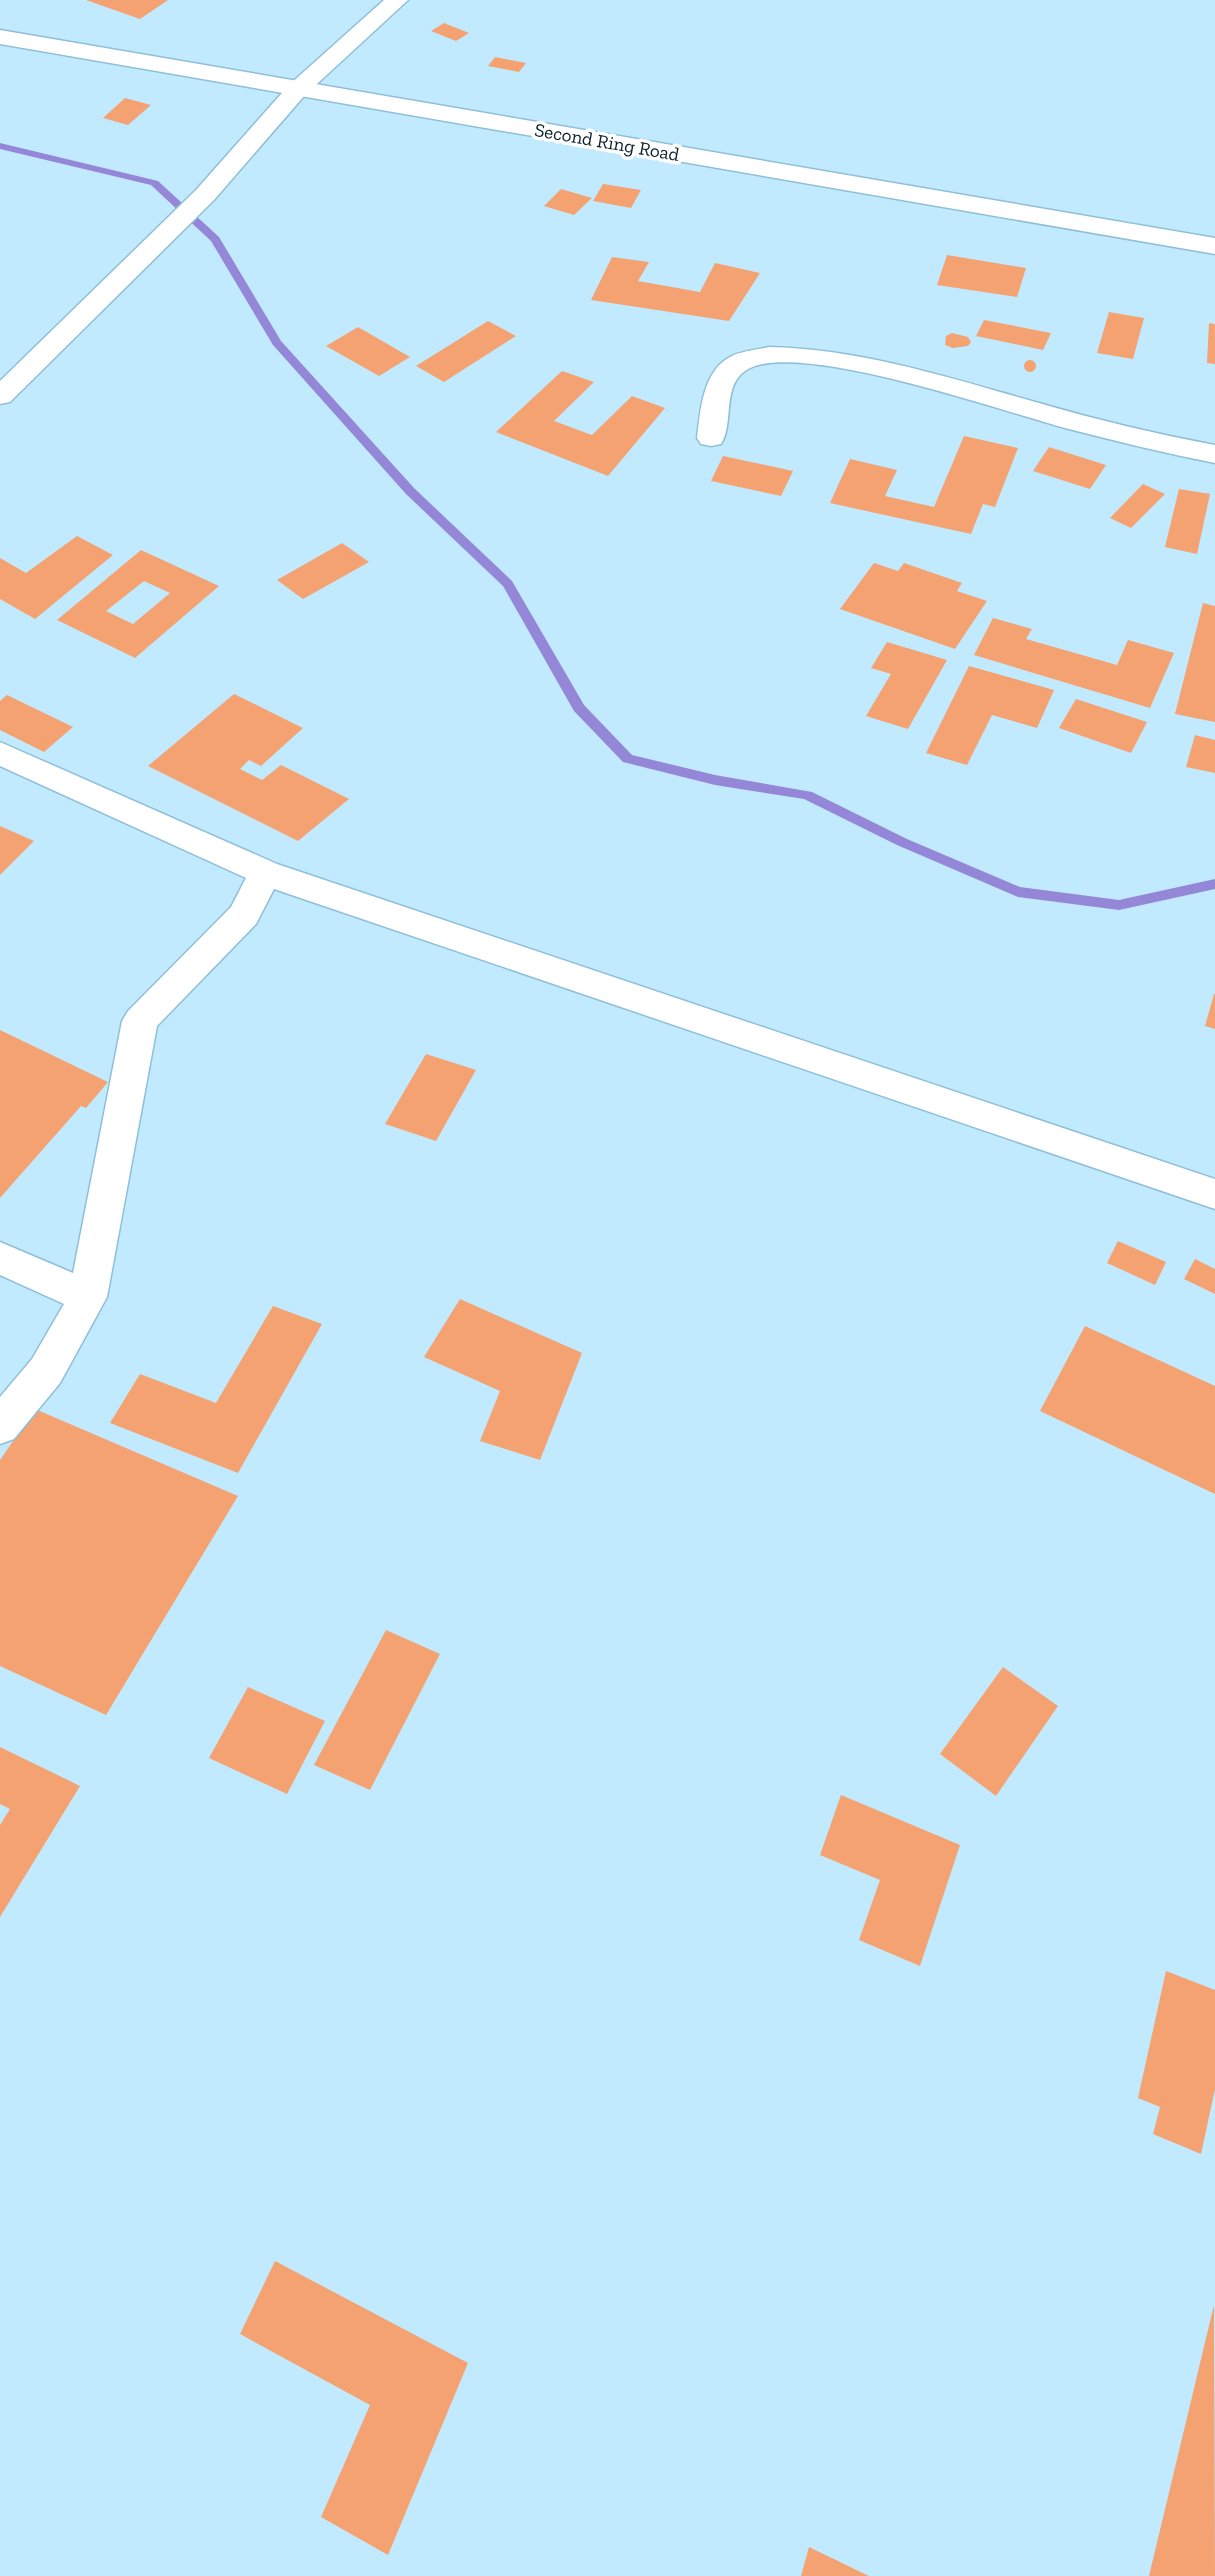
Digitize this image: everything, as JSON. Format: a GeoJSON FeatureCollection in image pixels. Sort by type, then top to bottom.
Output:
{"type":"FeatureCollection","features":[{"type":"Feature","properties":{"kind":"street"},"geometry":{"type":"LineString","coordinates":[[0,396],[205,195],[297,90],[397,0]]}},
{"type":"Feature","properties":{"kind":"street","name":"Second Ring Road"},"geometry":{"type":"LineString","coordinates":[[0,37],[1215,246]]}},
{"type":"Feature","properties":{"kind":"street"},"geometry":{"type":"LineString","coordinates":[[711,438],[713,412],[725,376],[739,363],[768,353],[827,356],[1098,428],[1215,454]]}},
{"type":"Feature","properties":{"kind":"street"},"geometry":{"type":"LineString","coordinates":[[0,753],[265,873],[1215,1194]]}},
{"type":"Feature","properties":{"kind":"street"},"geometry":{"type":"LineString","coordinates":[[0,1426],[46,1371],[88,1297],[140,1020],[244,915],[265,873]]}},
{"type":"Feature","properties":{"kind":"street"},"geometry":{"type":"LineString","coordinates":[[0,1258],[88,1297]]}},
{"type":"Feature","properties":{"kind":"building"},"geometry":{"type":"Polygon","coordinates":[[[86,0],[168,0],[140,19],[86,0]]]}},
{"type":"Feature","properties":{"kind":"building"},"geometry":{"type":"Polygon","coordinates":[[[444,23],[469,33],[456,41],[431,31],[444,23]]]}},
{"type":"Feature","properties":{"kind":"building"},"geometry":{"type":"Polygon","coordinates":[[[495,57],[526,63],[519,72],[488,66],[495,57]]]}},
{"type":"Feature","properties":{"kind":"building"},"geometry":{"type":"Polygon","coordinates":[[[125,98],[151,105],[128,125],[103,118],[125,98]]]}},
{"type":"Feature","properties":{"kind":"building"},"geometry":{"type":"Polygon","coordinates":[[[603,184],[641,190],[631,208],[593,201],[603,184]]]}},
{"type":"Feature","properties":{"kind":"building"},"geometry":{"type":"Polygon","coordinates":[[[561,189],[592,198],[574,215],[544,206],[561,189]]]}},
{"type":"Feature","properties":{"kind":"building"},"geometry":{"type":"Polygon","coordinates":[[[947,255],[1026,268],[1017,297],[937,285],[947,255]]]}},
{"type":"Feature","properties":{"kind":"building"},"geometry":{"type":"Polygon","coordinates":[[[612,257],[649,262],[638,281],[700,292],[715,263],[760,273],[729,321],[591,300],[612,257]]]}},
{"type":"Feature","properties":{"kind":"building"},"geometry":{"type":"Polygon","coordinates":[[[1109,312],[1144,318],[1133,359],[1097,353],[1109,312]]]}},
{"type":"Feature","properties":{"kind":"building"},"geometry":{"type":"Polygon","coordinates":[[[984,320],[1051,333],[1043,350],[976,336],[984,320]]]}},
{"type":"Feature","properties":{"kind":"building"},"geometry":{"type":"Polygon","coordinates":[[[488,321],[516,336],[444,382],[416,366],[488,321]]]}},
{"type":"Feature","properties":{"kind":"building"},"geometry":{"type":"Polygon","coordinates":[[[1209,323],[1215,324],[1215,364],[1207,363],[1209,323]]]}},
{"type":"Feature","properties":{"kind":"building"},"geometry":{"type":"Polygon","coordinates":[[[358,327],[410,357],[379,376],[326,346],[358,327]]]}},
{"type":"Feature","properties":{"kind":"building"},"geometry":{"type":"Polygon","coordinates":[[[952,333],[968,337],[971,342],[968,346],[953,348],[945,345],[946,336],[952,333]]]}},
{"type":"Feature","properties":{"kind":"building"},"geometry":{"type":"Polygon","coordinates":[[[1030,360],[1036,366],[1030,372],[1024,366],[1030,360]]]}},
{"type":"Feature","properties":{"kind":"building"},"geometry":{"type":"Polygon","coordinates":[[[562,371],[594,382],[554,421],[592,435],[632,396],[665,408],[608,476],[496,432],[562,371]]]}},
{"type":"Feature","properties":{"kind":"building"},"geometry":{"type":"Polygon","coordinates":[[[964,436],[1018,448],[995,507],[983,504],[971,534],[830,503],[850,459],[897,470],[885,496],[934,507],[964,436]]]}},
{"type":"Feature","properties":{"kind":"building"},"geometry":{"type":"Polygon","coordinates":[[[1049,447],[1106,465],[1090,489],[1033,471],[1049,447]]]}},
{"type":"Feature","properties":{"kind":"building"},"geometry":{"type":"Polygon","coordinates":[[[723,456],[793,471],[781,496],[711,481],[723,456]]]}},
{"type":"Feature","properties":{"kind":"building"},"geometry":{"type":"Polygon","coordinates":[[[1143,484],[1165,494],[1131,528],[1110,518],[1143,484]]]}},
{"type":"Feature","properties":{"kind":"building"},"geometry":{"type":"Polygon","coordinates":[[[1179,489],[1210,494],[1197,554],[1165,547],[1179,489]]]}},
{"type":"Feature","properties":{"kind":"building"},"geometry":{"type":"Polygon","coordinates":[[[77,536],[113,555],[35,619],[0,599],[0,558],[26,573],[77,536]]]}},
{"type":"Feature","properties":{"kind":"building"},"geometry":{"type":"Polygon","coordinates":[[[342,543],[369,562],[303,599],[277,580],[342,543]]]}},
{"type":"Feature","properties":{"kind":"building"},"geometry":{"type":"Polygon","coordinates":[[[141,550],[219,586],[135,658],[57,620],[141,550]],[[144,581],[106,611],[133,624],[170,593],[144,581]]]}},
{"type":"Feature","properties":{"kind":"building"},"geometry":{"type":"Polygon","coordinates":[[[874,563],[898,571],[904,563],[962,583],[957,591],[987,601],[955,649],[840,609],[874,563]]]}},
{"type":"Feature","properties":{"kind":"building"},"geometry":{"type":"Polygon","coordinates":[[[1203,603],[1215,606],[1215,722],[1175,714],[1203,603]]]}},
{"type":"Feature","properties":{"kind":"building"},"geometry":{"type":"Polygon","coordinates":[[[993,618],[1032,629],[1026,639],[1117,665],[1128,640],[1174,653],[1150,708],[974,655],[993,618]]]}},
{"type":"Feature","properties":{"kind":"building"},"geometry":{"type":"Polygon","coordinates":[[[887,642],[947,660],[908,729],[866,716],[891,674],[871,668],[887,642]]]}},
{"type":"Feature","properties":{"kind":"building"},"geometry":{"type":"Polygon","coordinates":[[[969,666],[1054,690],[1037,728],[992,715],[967,765],[926,753],[969,666]]]}},
{"type":"Feature","properties":{"kind":"building"},"geometry":{"type":"Polygon","coordinates":[[[234,694],[303,728],[261,766],[249,760],[240,769],[262,780],[281,765],[349,799],[298,841],[148,766],[234,694]]]}},
{"type":"Feature","properties":{"kind":"building"},"geometry":{"type":"Polygon","coordinates":[[[7,695],[73,727],[44,752],[0,730],[0,701],[7,695]]]}},
{"type":"Feature","properties":{"kind":"building"},"geometry":{"type":"Polygon","coordinates":[[[1076,699],[1147,722],[1131,753],[1059,728],[1076,699]]]}},
{"type":"Feature","properties":{"kind":"building"},"geometry":{"type":"Polygon","coordinates":[[[1195,735],[1215,740],[1215,773],[1186,767],[1195,735]]]}},
{"type":"Feature","properties":{"kind":"building"},"geometry":{"type":"Polygon","coordinates":[[[0,826],[34,841],[0,875],[0,826]]]}},
{"type":"Feature","properties":{"kind":"building"},"geometry":{"type":"Polygon","coordinates":[[[1215,994],[1215,1029],[1205,1026],[1215,994]]]}},
{"type":"Feature","properties":{"kind":"building"},"geometry":{"type":"Polygon","coordinates":[[[0,1030],[108,1082],[86,1108],[81,1106],[0,1198],[0,1030]]]}},
{"type":"Feature","properties":{"kind":"building"},"geometry":{"type":"Polygon","coordinates":[[[426,1054],[476,1070],[436,1141],[385,1124],[426,1054]]]}},
{"type":"Feature","properties":{"kind":"building"},"geometry":{"type":"Polygon","coordinates":[[[1118,1241],[1166,1262],[1155,1285],[1107,1263],[1118,1241]]]}},
{"type":"Feature","properties":{"kind":"building"},"geometry":{"type":"Polygon","coordinates":[[[1195,1259],[1215,1269],[1215,1294],[1184,1279],[1195,1259]]]}},
{"type":"Feature","properties":{"kind":"building"},"geometry":{"type":"Polygon","coordinates":[[[460,1299],[582,1353],[540,1460],[480,1441],[500,1391],[424,1357],[460,1299]]]}},
{"type":"Feature","properties":{"kind":"building"},"geometry":{"type":"Polygon","coordinates":[[[273,1306],[322,1324],[238,1473],[110,1423],[140,1374],[216,1403],[273,1306]]]}},
{"type":"Feature","properties":{"kind":"building"},"geometry":{"type":"Polygon","coordinates":[[[1085,1326],[1215,1386],[1215,1494],[1040,1411],[1085,1326]]]}},
{"type":"Feature","properties":{"kind":"building"},"geometry":{"type":"Polygon","coordinates":[[[35,1409],[238,1496],[106,1715],[0,1666],[0,1460],[35,1409]]]}},
{"type":"Feature","properties":{"kind":"building"},"geometry":{"type":"Polygon","coordinates":[[[386,1630],[440,1654],[370,1790],[314,1765],[386,1630]]]}},
{"type":"Feature","properties":{"kind":"building"},"geometry":{"type":"Polygon","coordinates":[[[1003,1667],[1058,1706],[996,1796],[940,1754],[1003,1667]]]}},
{"type":"Feature","properties":{"kind":"building"},"geometry":{"type":"Polygon","coordinates":[[[248,1687],[325,1721],[287,1794],[209,1758],[248,1687]]]}},
{"type":"Feature","properties":{"kind":"building"},"geometry":{"type":"Polygon","coordinates":[[[0,1747],[80,1786],[0,1917],[0,1825],[10,1809],[0,1804],[0,1747]]]}},
{"type":"Feature","properties":{"kind":"building"},"geometry":{"type":"Polygon","coordinates":[[[841,1795],[960,1845],[920,1966],[859,1940],[880,1880],[820,1855],[841,1795]]]}},
{"type":"Feature","properties":{"kind":"building"},"geometry":{"type":"Polygon","coordinates":[[[1166,1971],[1215,1990],[1215,2089],[1201,2154],[1153,2134],[1160,2107],[1138,2098],[1166,1971]]]}},
{"type":"Feature","properties":{"kind":"building"},"geometry":{"type":"Polygon","coordinates":[[[275,2261],[468,2363],[388,2555],[321,2517],[370,2405],[240,2334],[275,2261]]]}},
{"type":"Feature","properties":{"kind":"building"},"geometry":{"type":"Polygon","coordinates":[[[1214,2305],[1215,2576],[1149,2576],[1214,2305]]]}},
{"type":"Feature","properties":{"kind":"building"},"geometry":{"type":"Polygon","coordinates":[[[809,2547],[869,2576],[801,2576],[809,2547]]]}},
{"type":"Feature","properties":{"kind":"waterway"},"geometry":{"type":"LineString","coordinates":[[0,146],[154,183],[215,239],[277,343],[410,491],[508,584],[579,708],[628,759],[715,780],[807,795],[902,842],[1018,892],[1119,905],[1215,884]]}}]}
